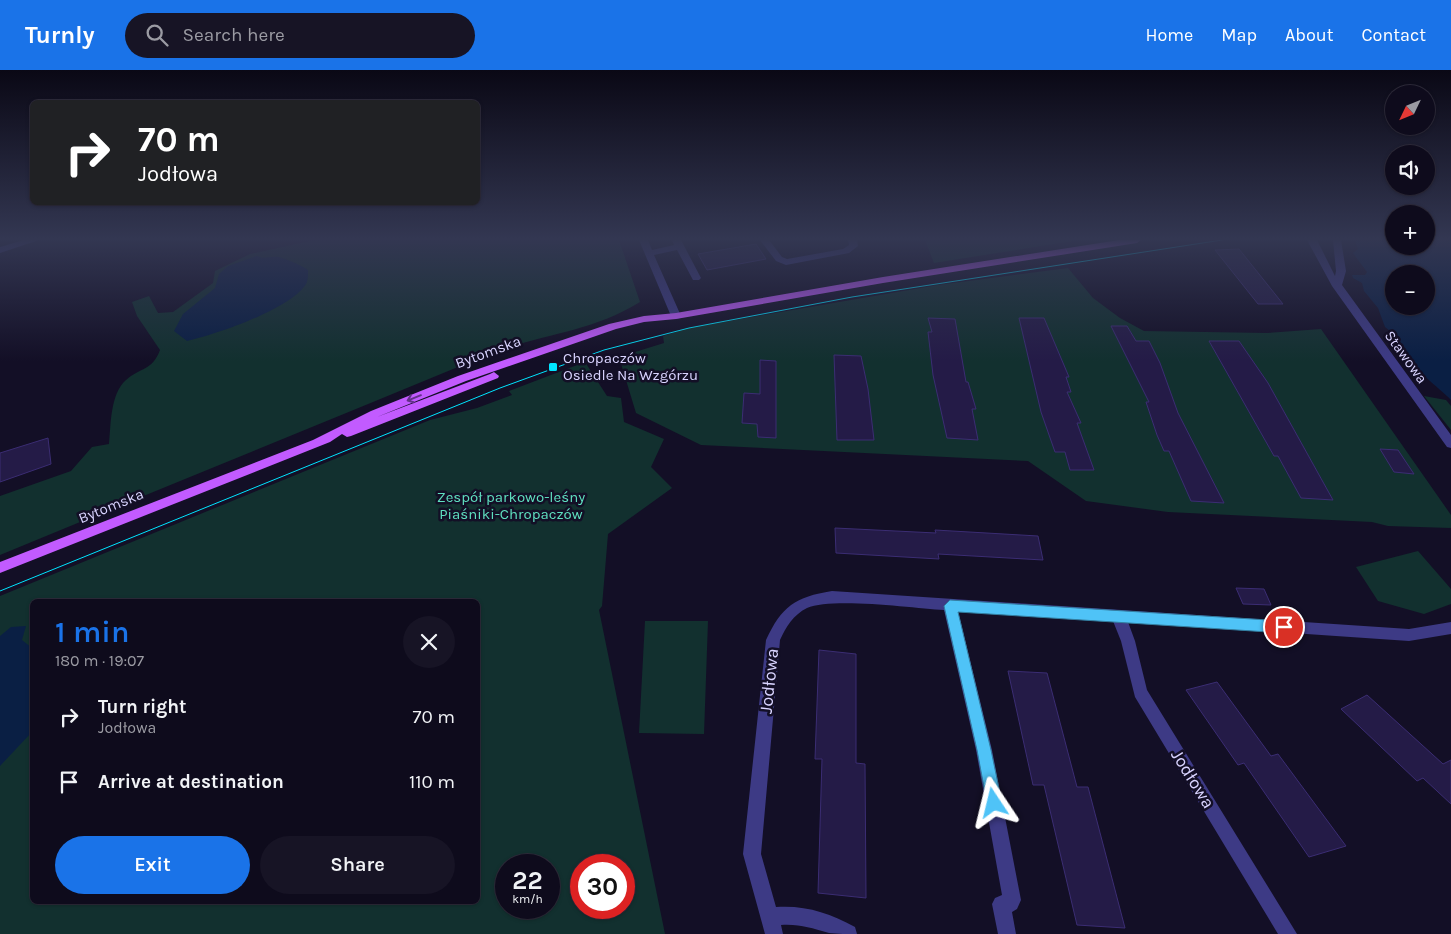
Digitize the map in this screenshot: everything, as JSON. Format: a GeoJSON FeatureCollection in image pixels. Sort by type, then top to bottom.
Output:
{"type":"FeatureCollection","features":[{"type":"Feature","properties":{"kind":"main road","name":"Bytomska"},"geometry":{"type":"LineString","coordinates":[[0,568],[318,441],[365,428],[539,360],[601,339],[667,322],[676,316],[881,280]]}},
{"type":"Feature","properties":{"kind":"street"},"geometry":{"type":"LineString","coordinates":[[660,280],[676,316]]}},
{"type":"Feature","properties":{"kind":"street","name":"Stawowa"},"geometry":{"type":"LineString","coordinates":[[1333,280],[1451,444]]}},
{"type":"Feature","properties":{"kind":"street"},"geometry":{"type":"LineString","coordinates":[[1337,286],[1338,280]]}},
{"type":"Feature","properties":{"kind":"street","name":"Jodłowa"},"geometry":{"type":"LineString","coordinates":[[848,934],[817,918],[797,914],[771,925],[752,854],[773,640],[785,615],[797,606],[815,599],[832,597],[1409,635],[1451,628]]}},
{"type":"Feature","properties":{"kind":"street"},"geometry":{"type":"LineString","coordinates":[[950,606],[984,750],[1012,900],[1011,903],[1001,904],[1007,934]]}},
{"type":"Feature","properties":{"kind":"street","name":"Jodłowa"},"geometry":{"type":"LineString","coordinates":[[1118,616],[1128,641],[1140,692],[1288,934]]}},
{"type":"Feature","properties":{"kind":"green space"},"geometry":{"type":"Polygon","coordinates":[[[213,280],[633,280],[640,302],[621,312],[583,327],[526,342],[487,355],[0,555],[0,496],[71,471],[92,447],[109,444],[112,410],[117,393],[126,380],[150,365],[157,357],[160,350],[137,316],[132,302],[149,296],[158,313],[173,312],[213,283],[213,280]]]}},
{"type":"Feature","properties":{"kind":"green space"},"geometry":{"type":"Polygon","coordinates":[[[974,280],[1078,280],[1093,298],[1120,318],[1144,331],[1267,333],[1321,329],[1451,515],[1451,528],[1388,526],[1372,522],[1168,512],[1086,501],[1028,461],[701,445],[636,413],[619,357],[664,343],[663,336],[688,328],[974,280]]]}},
{"type":"Feature","properties":{"kind":"green space","name":"Zespół parkowo-leśny Piaśniki-Chropaczów"},"geometry":{"type":"Polygon","coordinates":[[[585,362],[607,396],[621,398],[624,422],[664,439],[651,467],[672,488],[608,534],[602,606],[599,610],[665,934],[0,934],[0,596],[430,420],[477,408],[512,395],[509,391],[585,362]]]}},
{"type":"Feature","properties":{"kind":"green space"},"geometry":{"type":"Polygon","coordinates":[[[1424,396],[1446,400],[1451,406],[1451,430],[1424,396]]]}},
{"type":"Feature","properties":{"kind":"green space"},"geometry":{"type":"Polygon","coordinates":[[[1418,551],[1451,589],[1451,604],[1424,614],[1378,601],[1356,567],[1418,551]]]}},
{"type":"Feature","properties":{"kind":"green space"},"geometry":{"type":"Polygon","coordinates":[[[645,621],[708,621],[704,734],[639,733],[645,621]]]}},
{"type":"Feature","properties":{"kind":"water"},"geometry":{"type":"Polygon","coordinates":[[[217,280],[307,280],[300,292],[271,311],[234,327],[187,341],[174,331],[183,314],[215,288],[217,280]]]}},
{"type":"Feature","properties":{"kind":"water"},"geometry":{"type":"Polygon","coordinates":[[[1357,280],[1385,280],[1385,315],[1435,315],[1435,280],[1451,280],[1451,400],[1420,371],[1410,359],[1408,352],[1398,348],[1391,335],[1394,334],[1385,327],[1378,308],[1364,291],[1362,283],[1357,280]]]}},
{"type":"Feature","properties":{"kind":"water"},"geometry":{"type":"Polygon","coordinates":[[[26,626],[22,640],[30,646],[30,734],[0,766],[0,636],[11,627],[26,626]]]}},
{"type":"Feature","properties":{"kind":"building"},"geometry":{"type":"Polygon","coordinates":[[[1239,280],[1264,280],[1283,304],[1258,304],[1239,280]]]}},
{"type":"Feature","properties":{"kind":"building"},"geometry":{"type":"Polygon","coordinates":[[[928,318],[955,319],[966,382],[968,382],[976,409],[972,409],[978,440],[947,438],[933,375],[928,332],[932,332],[928,318]]]}},
{"type":"Feature","properties":{"kind":"building"},"geometry":{"type":"Polygon","coordinates":[[[1019,318],[1044,318],[1069,377],[1066,377],[1071,392],[1067,392],[1081,423],[1077,423],[1094,470],[1070,470],[1065,452],[1055,452],[1041,412],[1019,318]]]}},
{"type":"Feature","properties":{"kind":"building"},"geometry":{"type":"Polygon","coordinates":[[[1111,326],[1127,326],[1136,341],[1149,341],[1160,363],[1178,413],[1224,503],[1191,501],[1169,451],[1164,451],[1146,402],[1149,402],[1111,326]]]}},
{"type":"Feature","properties":{"kind":"building"},"geometry":{"type":"Polygon","coordinates":[[[1209,341],[1239,341],[1268,383],[1333,500],[1301,498],[1278,456],[1274,456],[1209,341]]]}},
{"type":"Feature","properties":{"kind":"building"},"geometry":{"type":"Polygon","coordinates":[[[834,355],[861,356],[868,389],[874,440],[837,440],[834,355]]]}},
{"type":"Feature","properties":{"kind":"building"},"geometry":{"type":"Polygon","coordinates":[[[760,360],[776,361],[776,438],[758,437],[757,424],[742,423],[744,393],[760,394],[760,360]]]}},
{"type":"Feature","properties":{"kind":"building"},"geometry":{"type":"Polygon","coordinates":[[[48,438],[51,464],[0,482],[0,453],[48,438]]]}},
{"type":"Feature","properties":{"kind":"building"},"geometry":{"type":"Polygon","coordinates":[[[1380,449],[1398,450],[1414,474],[1394,472],[1380,449]]]}},
{"type":"Feature","properties":{"kind":"building"},"geometry":{"type":"Polygon","coordinates":[[[835,528],[936,533],[935,530],[1038,536],[1043,560],[938,554],[939,559],[836,553],[835,528]]]}},
{"type":"Feature","properties":{"kind":"building"},"geometry":{"type":"Polygon","coordinates":[[[1236,588],[1264,589],[1271,605],[1243,604],[1236,588]]]}},
{"type":"Feature","properties":{"kind":"building"},"geometry":{"type":"Polygon","coordinates":[[[819,650],[856,654],[856,763],[865,764],[866,898],[818,893],[822,759],[815,759],[819,650]]]}},
{"type":"Feature","properties":{"kind":"building"},"geometry":{"type":"Polygon","coordinates":[[[1008,671],[1047,673],[1077,787],[1088,787],[1125,928],[1077,925],[1044,785],[1033,785],[1008,671]]]}},
{"type":"Feature","properties":{"kind":"building"},"geometry":{"type":"Polygon","coordinates":[[[1217,682],[1271,756],[1278,754],[1346,846],[1309,857],[1244,763],[1238,765],[1186,690],[1217,682]]]}},
{"type":"Feature","properties":{"kind":"building"},"geometry":{"type":"Polygon","coordinates":[[[1367,695],[1443,764],[1451,760],[1451,804],[1423,778],[1417,781],[1341,709],[1367,695]]]}},
{"type":"Feature","properties":{"kind":"tram line"},"geometry":{"type":"LineString","coordinates":[[0,591],[500,388],[604,350],[689,328],[852,297],[960,280]]}},
{"type":"Feature","properties":{"kind":"place","name":"Chropaczów Osiedle Na Wzgórzu"},"geometry":{"type":"Point","coordinates":[553,367]}},
{"type":"Feature","properties":{"kind":"route"},"geometry":{"type":"LineString","coordinates":[[994,803],[957,629],[950,606],[1284,627]]}}]}
